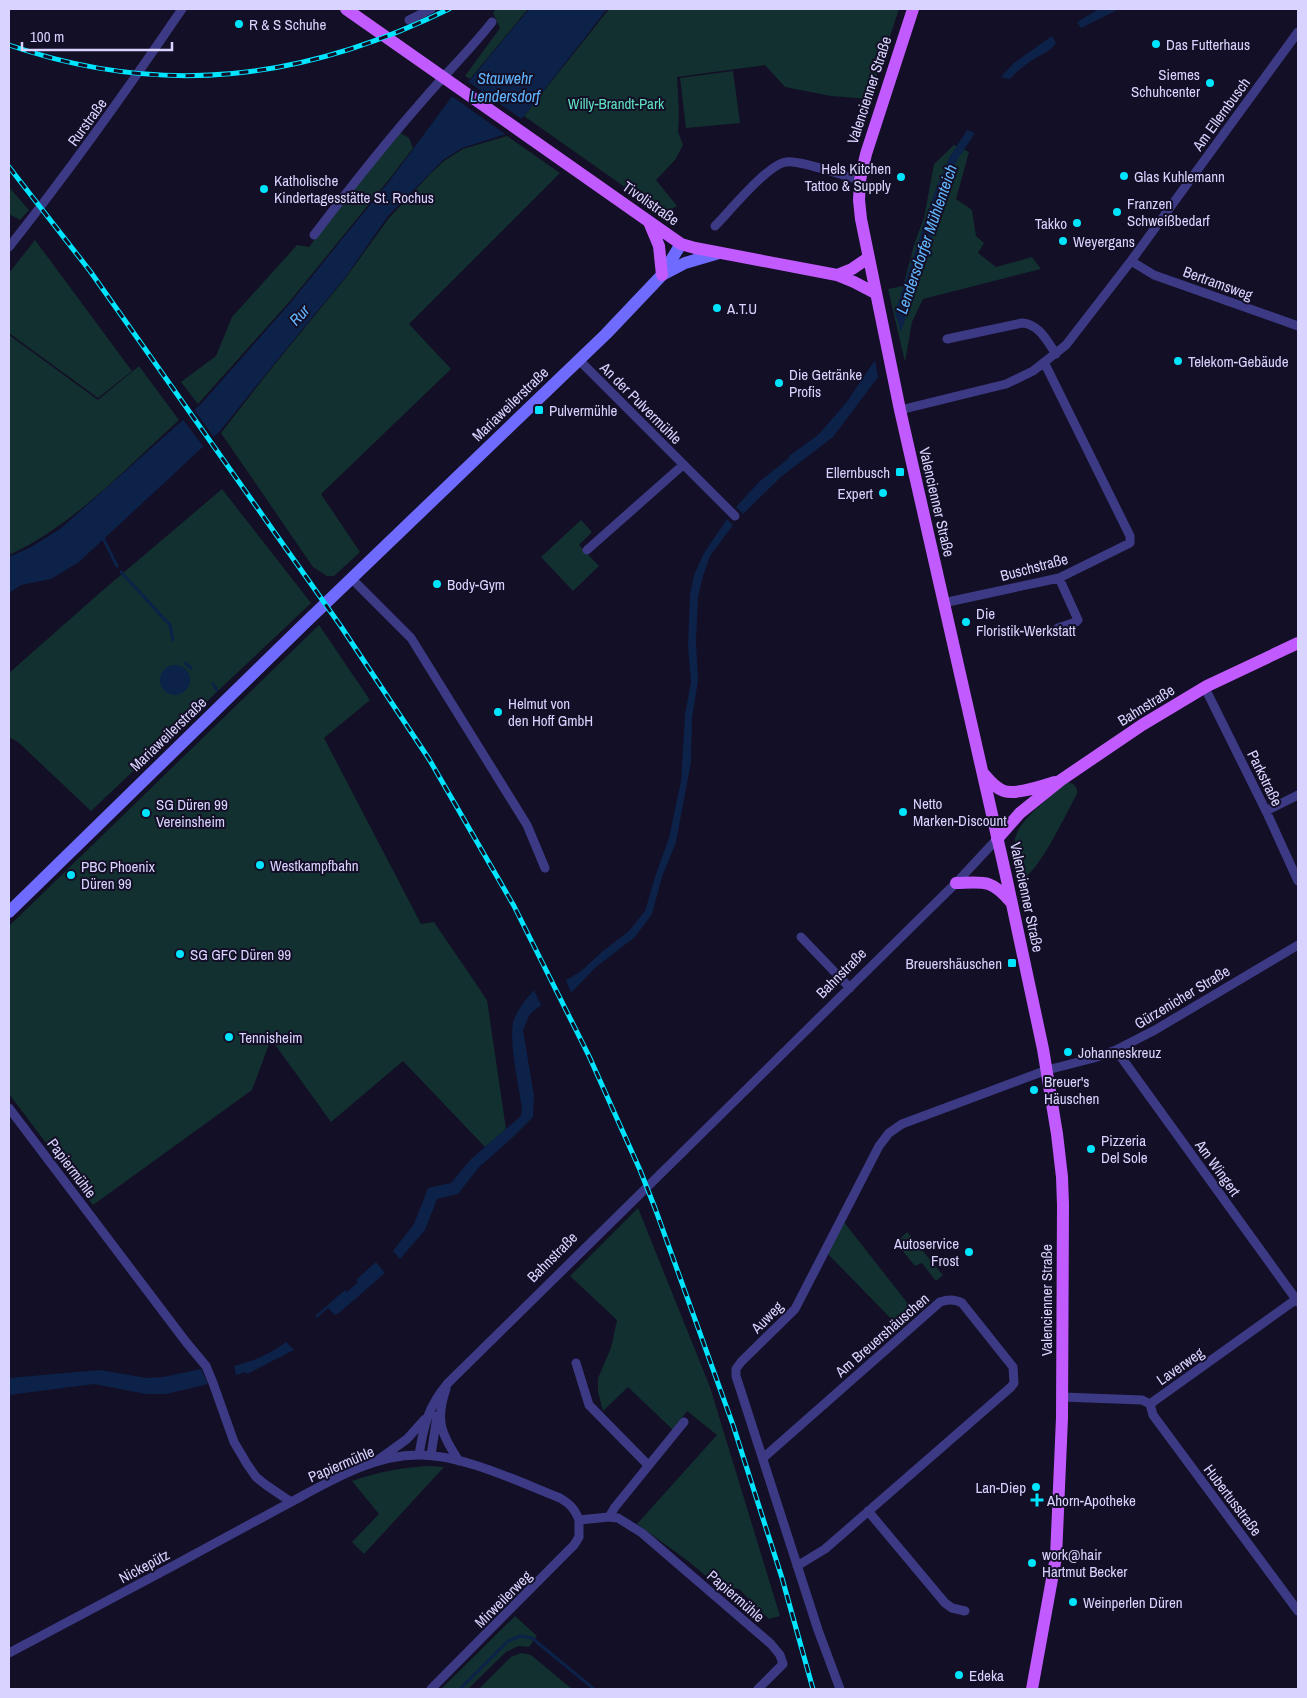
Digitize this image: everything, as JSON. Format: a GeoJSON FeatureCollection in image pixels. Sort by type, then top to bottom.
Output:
{"type":"FeatureCollection","features":[{"type":"Feature","properties":{"kind":"main road","name":"Tivolistraße"},"geometry":{"type":"LineString","coordinates":[[346,9],[681,244],[837,275],[875,294]]}},
{"type":"Feature","properties":{"kind":"main road","name":"Valencienner Straße"},"geometry":{"type":"LineString","coordinates":[[913,9],[874,126],[860,180],[859,200],[875,294],[900,410],[1012,903],[1047,1070],[1062,1177],[1062,1397],[1056,1557],[1032,1689]]}},
{"type":"Feature","properties":{"kind":"main road"},"geometry":{"type":"LineString","coordinates":[[649,222],[659,246],[662,275],[685,263],[719,253]]}},
{"type":"Feature","properties":{"kind":"main road","name":"Mariaweilerstraße"},"geometry":{"type":"LineString","coordinates":[[9,912],[579,360],[662,275],[681,244]]}},
{"type":"Feature","properties":{"kind":"main road"},"geometry":{"type":"LineString","coordinates":[[837,275],[852,270],[868,258]]}},
{"type":"Feature","properties":{"kind":"main road","name":"Bahnstraße"},"geometry":{"type":"LineString","coordinates":[[997,839],[1020,813],[1061,780],[1142,725],[1205,688],[1298,643]]}},
{"type":"Feature","properties":{"kind":"main road"},"geometry":{"type":"LineString","coordinates":[[982,771],[992,783],[1004,791],[1025,790],[1061,780]]}},
{"type":"Feature","properties":{"kind":"main road"},"geometry":{"type":"LineString","coordinates":[[956,883],[985,882],[998,888],[1012,903]]}},
{"type":"Feature","properties":{"kind":"street","name":"Rurstraße"},"geometry":{"type":"LineString","coordinates":[[9,247],[58,186],[182,9]]}},
{"type":"Feature","properties":{"kind":"street"},"geometry":{"type":"LineString","coordinates":[[409,20],[431,9]]}},
{"type":"Feature","properties":{"kind":"street"},"geometry":{"type":"LineString","coordinates":[[314,235],[392,136],[446,79],[492,22]]}},
{"type":"Feature","properties":{"kind":"street","name":"Am Ellernbusch"},"geometry":{"type":"LineString","coordinates":[[900,410],[1006,384],[1019,379],[1044,364],[1056,354],[1074,336],[1131,261],[1298,32]]}},
{"type":"Feature","properties":{"kind":"street"},"geometry":{"type":"LineString","coordinates":[[716,226],[769,170],[783,162],[800,164],[860,180]]}},
{"type":"Feature","properties":{"kind":"street","name":"Bertramsweg"},"geometry":{"type":"LineString","coordinates":[[1131,261],[1154,275],[1298,326]]}},
{"type":"Feature","properties":{"kind":"street"},"geometry":{"type":"LineString","coordinates":[[946,339],[1028,323],[1036,327],[1056,354]]}},
{"type":"Feature","properties":{"kind":"street","name":"An der Pulvermühle"},"geometry":{"type":"LineString","coordinates":[[579,360],[735,516]]}},
{"type":"Feature","properties":{"kind":"street","name":"Buschstraße"},"geometry":{"type":"LineString","coordinates":[[943,603],[1059,578],[1128,545],[1130,536],[1044,364]]}},
{"type":"Feature","properties":{"kind":"street","name":"An der Pulvermühle"},"geometry":{"type":"LineString","coordinates":[[587,550],[683,465]]}},
{"type":"Feature","properties":{"kind":"street"},"geometry":{"type":"LineString","coordinates":[[1058,628],[1078,620],[1059,578]]}},
{"type":"Feature","properties":{"kind":"street"},"geometry":{"type":"LineString","coordinates":[[352,579],[411,638],[527,825],[545,868]]}},
{"type":"Feature","properties":{"kind":"street","name":"Parkstraße"},"geometry":{"type":"LineString","coordinates":[[1205,688],[1266,811],[1298,881]]}},
{"type":"Feature","properties":{"kind":"street"},"geometry":{"type":"LineString","coordinates":[[1266,811],[1298,795]]}},
{"type":"Feature","properties":{"kind":"street","name":"Bahnstraße"},"geometry":{"type":"LineString","coordinates":[[419,1455],[424,1428],[429,1414],[436,1398],[448,1383],[956,883],[997,839]]}},
{"type":"Feature","properties":{"kind":"street"},"geometry":{"type":"LineString","coordinates":[[801,937],[850,988]]}},
{"type":"Feature","properties":{"kind":"street","name":"Gürzenicher Straße"},"geometry":{"type":"LineString","coordinates":[[1047,1070],[1094,1058],[1116,1050],[1154,1030],[1298,945]]}},
{"type":"Feature","properties":{"kind":"street","name":"Am Wingert"},"geometry":{"type":"LineString","coordinates":[[1116,1050],[1298,1300]]}},
{"type":"Feature","properties":{"kind":"street","name":"Auweg"},"geometry":{"type":"LineString","coordinates":[[840,1689],[797,1566],[736,1376],[736,1369],[740,1362],[795,1309],[878,1146],[889,1133],[902,1124],[1047,1070]]}},
{"type":"Feature","properties":{"kind":"street","name":"Papiermühle"},"geometry":{"type":"LineString","coordinates":[[9,1108],[206,1366],[234,1442],[246,1464],[266,1486],[291,1502],[333,1480],[374,1463],[408,1455],[431,1456],[458,1460],[560,1498],[569,1503],[575,1510],[579,1520],[618,1518],[642,1533],[770,1644],[780,1655],[782,1664],[758,1689]]}},
{"type":"Feature","properties":{"kind":"street","name":"Am Breuershäuschen"},"geometry":{"type":"LineString","coordinates":[[763,1458],[940,1302],[957,1300],[962,1303],[1013,1367],[1014,1382],[1011,1388],[825,1549],[797,1566]]}},
{"type":"Feature","properties":{"kind":"street","name":"Laverweg"},"geometry":{"type":"LineString","coordinates":[[1062,1397],[1142,1400],[1150,1404],[1298,1300]]}},
{"type":"Feature","properties":{"kind":"street"},"geometry":{"type":"LineString","coordinates":[[576,1363],[589,1405],[648,1465]]}},
{"type":"Feature","properties":{"kind":"street","name":"Bahnstraße"},"geometry":{"type":"LineString","coordinates":[[431,1456],[436,1422],[448,1383]]}},
{"type":"Feature","properties":{"kind":"street","name":"Bahnstraße"},"geometry":{"type":"LineString","coordinates":[[441,1403],[442,1431],[458,1460]]}},
{"type":"Feature","properties":{"kind":"street","name":"Hubertusstraße"},"geometry":{"type":"LineString","coordinates":[[1150,1404],[1153,1415],[1298,1611]]}},
{"type":"Feature","properties":{"kind":"street","name":"Bahnstraße"},"geometry":{"type":"LineString","coordinates":[[374,1463],[407,1439],[429,1414]]}},
{"type":"Feature","properties":{"kind":"street"},"geometry":{"type":"LineString","coordinates":[[609,1517],[648,1465],[684,1422]]}},
{"type":"Feature","properties":{"kind":"street","name":"Nickepütz"},"geometry":{"type":"LineString","coordinates":[[9,1653],[171,1568],[291,1502]]}},
{"type":"Feature","properties":{"kind":"street"},"geometry":{"type":"LineString","coordinates":[[868,1511],[945,1603],[952,1608],[965,1610]]}},
{"type":"Feature","properties":{"kind":"street","name":"Mirweilerweg"},"geometry":{"type":"LineString","coordinates":[[431,1689],[574,1545],[579,1537],[579,1520]]}},
{"type":"Feature","properties":{"kind":"green space"},"geometry":{"type":"Polygon","coordinates":[[[496,9],[528,9],[470,79],[465,76],[500,28],[493,13],[496,9]]]}},
{"type":"Feature","properties":{"kind":"green space","name":"Willy-Brandt-Park"},"geometry":{"type":"Polygon","coordinates":[[[609,9],[899,9],[869,99],[831,96],[785,87],[765,65],[677,77],[678,132],[683,145],[675,160],[656,180],[677,206],[663,214],[524,116],[609,9]]]}},
{"type":"Feature","properties":{"kind":"green space"},"geometry":{"type":"Polygon","coordinates":[[[733,71],[740,123],[686,128],[680,78],[733,71]]]}},
{"type":"Feature","properties":{"kind":"green space"},"geometry":{"type":"Polygon","coordinates":[[[399,132],[409,138],[413,148],[290,301],[198,404],[181,382],[216,356],[232,317],[297,245],[309,247],[399,132]]]}},
{"type":"Feature","properties":{"kind":"green space"},"geometry":{"type":"Polygon","coordinates":[[[507,136],[560,173],[409,324],[451,369],[321,494],[360,552],[334,576],[327,576],[313,567],[221,433],[347,276],[389,218],[431,173],[444,161],[463,149],[507,136]]]}},
{"type":"Feature","properties":{"kind":"green space"},"geometry":{"type":"Polygon","coordinates":[[[954,145],[969,152],[956,199],[972,210],[976,236],[984,243],[978,253],[996,267],[1032,257],[1041,269],[923,299],[912,322],[905,362],[888,289],[903,286],[915,242],[924,218],[934,164],[954,145]]]}},
{"type":"Feature","properties":{"kind":"green space"},"geometry":{"type":"Polygon","coordinates":[[[9,187],[29,210],[20,220],[9,214],[9,187]]]}},
{"type":"Feature","properties":{"kind":"green space"},"geometry":{"type":"Polygon","coordinates":[[[35,240],[132,371],[98,398],[9,333],[9,273],[35,240]]]}},
{"type":"Feature","properties":{"kind":"green space"},"geometry":{"type":"Polygon","coordinates":[[[9,335],[98,400],[139,366],[179,420],[77,512],[33,543],[9,555],[9,335]]]}},
{"type":"Feature","properties":{"kind":"green space"},"geometry":{"type":"Polygon","coordinates":[[[222,489],[311,603],[91,811],[18,742],[9,737],[9,673],[222,489]]]}},
{"type":"Feature","properties":{"kind":"green space"},"geometry":{"type":"Polygon","coordinates":[[[581,520],[592,532],[579,545],[599,566],[573,591],[541,557],[581,520]]]}},
{"type":"Feature","properties":{"kind":"green space","name":"SG GFC Düren 99"},"geometry":{"type":"Polygon","coordinates":[[[319,625],[370,700],[324,738],[421,924],[434,922],[487,1000],[506,1129],[485,1147],[403,1061],[331,1122],[271,1039],[252,1090],[93,1205],[9,1094],[9,926],[319,625]]]}},
{"type":"Feature","properties":{"kind":"green space"},"geometry":{"type":"Polygon","coordinates":[[[1067,782],[1075,786],[1077,794],[1040,861],[1025,878],[1022,878],[1015,848],[1015,839],[1018,832],[1029,816],[1067,782]]]}},
{"type":"Feature","properties":{"kind":"green space"},"geometry":{"type":"Polygon","coordinates":[[[638,1208],[710,1387],[780,1616],[769,1619],[739,1589],[719,1587],[688,1561],[637,1524],[717,1435],[687,1411],[673,1430],[628,1387],[603,1411],[598,1392],[598,1378],[611,1348],[617,1320],[570,1276],[638,1208]]]}},
{"type":"Feature","properties":{"kind":"green space"},"geometry":{"type":"Polygon","coordinates":[[[844,1222],[916,1314],[901,1329],[828,1254],[844,1222]]]}},
{"type":"Feature","properties":{"kind":"green space"},"geometry":{"type":"Polygon","coordinates":[[[907,1232],[943,1275],[936,1281],[922,1263],[915,1266],[896,1243],[907,1232]]]}},
{"type":"Feature","properties":{"kind":"green space"},"geometry":{"type":"Polygon","coordinates":[[[431,1466],[444,1467],[364,1554],[352,1542],[379,1514],[352,1481],[391,1470],[431,1466]]]}},
{"type":"Feature","properties":{"kind":"green space"},"geometry":{"type":"Polygon","coordinates":[[[515,1616],[537,1636],[529,1647],[518,1646],[506,1652],[468,1689],[441,1689],[515,1616]]]}},
{"type":"Feature","properties":{"kind":"green space"},"geometry":{"type":"Polygon","coordinates":[[[521,1653],[531,1655],[572,1689],[479,1689],[511,1657],[521,1653]]]}},
{"type":"Feature","properties":{"kind":"water","name":"Stauwehr Lendersdorf"},"geometry":{"type":"Polygon","coordinates":[[[529,9],[607,9],[524,116],[506,134],[462,148],[443,160],[388,216],[347,275],[220,431],[79,562],[51,579],[21,585],[9,593],[9,557],[31,547],[60,529],[201,404],[291,302],[391,179],[453,95],[470,80],[529,9]]]}},
{"type":"Feature","properties":{"kind":"water"},"geometry":{"type":"Polygon","coordinates":[[[1099,9],[1119,9],[1081,28],[1077,22],[1099,9]]]}},
{"type":"Feature","properties":{"kind":"water"},"geometry":{"type":"Polygon","coordinates":[[[1052,36],[1056,43],[1046,53],[1032,60],[1010,79],[1001,77],[1014,63],[1052,36]]]}},
{"type":"Feature","properties":{"kind":"water","name":"Lendersdorfer Mühlenteich"},"geometry":{"type":"Polygon","coordinates":[[[967,130],[975,133],[956,162],[901,332],[895,312],[935,191],[949,158],[967,130]]]}},
{"type":"Feature","properties":{"kind":"water"},"geometry":{"type":"Polygon","coordinates":[[[875,360],[878,377],[833,437],[782,476],[743,514],[736,507],[760,481],[789,458],[789,456],[818,435],[846,403],[875,360]]]}},
{"type":"Feature","properties":{"kind":"water"},"geometry":{"type":"Polygon","coordinates":[[[727,519],[733,525],[710,556],[698,597],[696,641],[698,681],[692,718],[691,762],[676,842],[662,877],[652,914],[635,937],[596,967],[571,993],[566,980],[580,972],[629,931],[645,911],[669,838],[681,781],[685,715],[691,682],[688,646],[690,595],[694,575],[704,553],[727,519]]]}},
{"type":"Feature","properties":{"kind":"water"},"geometry":{"type":"Polygon","coordinates":[[[175,665],[186,669],[190,680],[186,691],[175,695],[164,691],[160,680],[164,669],[175,665]]]}},
{"type":"Feature","properties":{"kind":"water"},"geometry":{"type":"Polygon","coordinates":[[[534,990],[541,1005],[530,1014],[523,1030],[534,1096],[533,1117],[479,1167],[458,1194],[437,1199],[425,1230],[400,1259],[393,1251],[414,1224],[428,1188],[451,1183],[471,1159],[521,1116],[522,1108],[512,1032],[514,1019],[534,990]]]}},
{"type":"Feature","properties":{"kind":"water"},"geometry":{"type":"Polygon","coordinates":[[[376,1262],[385,1273],[339,1313],[335,1315],[328,1308],[317,1318],[315,1316],[345,1290],[347,1292],[358,1282],[356,1280],[376,1262]]]}},
{"type":"Feature","properties":{"kind":"water"},"geometry":{"type":"Polygon","coordinates":[[[286,1342],[294,1350],[247,1374],[246,1372],[236,1375],[234,1366],[262,1357],[286,1342]]]}},
{"type":"Feature","properties":{"kind":"water"},"geometry":{"type":"Polygon","coordinates":[[[201,1369],[208,1384],[166,1394],[146,1394],[94,1384],[9,1395],[9,1378],[100,1370],[147,1378],[163,1377],[201,1369]]]}},
{"type":"Feature","properties":{"kind":"pier"},"geometry":{"type":"Polygon","coordinates":[[[466,80],[523,120],[508,136],[450,95],[466,80]]]}},
{"type":"Feature","properties":{"kind":"pier"},"geometry":{"type":"Polygon","coordinates":[[[193,408],[215,439],[205,449],[182,418],[193,408]]]}},
{"type":"Feature","properties":{"kind":"waterway"},"geometry":{"type":"LineString","coordinates":[[103,538],[117,566]]}},
{"type":"Feature","properties":{"kind":"waterway"},"geometry":{"type":"LineString","coordinates":[[121,572],[170,625],[173,640]]}},
{"type":"Feature","properties":{"kind":"waterway"},"geometry":{"type":"LineString","coordinates":[[185,663],[191,668]]}},
{"type":"Feature","properties":{"kind":"waterway"},"geometry":{"type":"LineString","coordinates":[[213,684],[217,690]]}},
{"type":"Feature","properties":{"kind":"waterway"},"geometry":{"type":"LineString","coordinates":[[460,1689],[508,1641],[521,1636],[532,1638],[594,1689]]}},
{"type":"Feature","properties":{"kind":"railway"},"geometry":{"type":"LineString","coordinates":[[9,45],[66,62],[122,72],[178,76],[232,74],[287,66],[341,52],[395,33],[449,9]]}},
{"type":"Feature","properties":{"kind":"railway"},"geometry":{"type":"LineString","coordinates":[[9,167],[90,271],[340,625],[429,759],[514,906],[589,1056],[655,1208],[733,1425],[782,1578],[813,1689]]}},
{"type":"Feature","properties":{"kind":"place","name":"R & S Schuhe"},"geometry":{"type":"Point","coordinates":[239,24]}},
{"type":"Feature","properties":{"kind":"place","name":"Das Futterhaus"},"geometry":{"type":"Point","coordinates":[1156,44]}},
{"type":"Feature","properties":{"kind":"place","name":"Siemes Schuhcenter"},"geometry":{"type":"Point","coordinates":[1210,83]}},
{"type":"Feature","properties":{"kind":"place","name":"Glas Kuhlemann"},"geometry":{"type":"Point","coordinates":[1124,176]}},
{"type":"Feature","properties":{"kind":"place","name":"Hels Kitchen Tattoo & Supply"},"geometry":{"type":"Point","coordinates":[901,177]}},
{"type":"Feature","properties":{"kind":"place","name":"Katholische Kindertagesstätte St. Rochus"},"geometry":{"type":"Point","coordinates":[264,189]}},
{"type":"Feature","properties":{"kind":"place","name":"Franzen Schweißbedarf"},"geometry":{"type":"Point","coordinates":[1117,212]}},
{"type":"Feature","properties":{"kind":"place","name":"Takko"},"geometry":{"type":"Point","coordinates":[1077,223]}},
{"type":"Feature","properties":{"kind":"place","name":"Weyergans"},"geometry":{"type":"Point","coordinates":[1063,241]}},
{"type":"Feature","properties":{"kind":"place","name":"A.T.U"},"geometry":{"type":"Point","coordinates":[717,308]}},
{"type":"Feature","properties":{"kind":"place","name":"Telekom-Gebäude"},"geometry":{"type":"Point","coordinates":[1178,361]}},
{"type":"Feature","properties":{"kind":"place","name":"Die Getränke Profis"},"geometry":{"type":"Point","coordinates":[779,383]}},
{"type":"Feature","properties":{"kind":"place","name":"Pulvermühle"},"geometry":{"type":"Point","coordinates":[539,410]}},
{"type":"Feature","properties":{"kind":"place","name":"Ellernbusch"},"geometry":{"type":"Point","coordinates":[900,472]}},
{"type":"Feature","properties":{"kind":"place","name":"Expert"},"geometry":{"type":"Point","coordinates":[883,493]}},
{"type":"Feature","properties":{"kind":"place","name":"Body-Gym"},"geometry":{"type":"Point","coordinates":[437,584]}},
{"type":"Feature","properties":{"kind":"place","name":"Die Floristik-Werkstatt"},"geometry":{"type":"Point","coordinates":[966,622]}},
{"type":"Feature","properties":{"kind":"place","name":"Helmut von den Hoff GmbH"},"geometry":{"type":"Point","coordinates":[498,712]}},
{"type":"Feature","properties":{"kind":"place","name":"Netto Marken-Discount"},"geometry":{"type":"Point","coordinates":[903,812]}},
{"type":"Feature","properties":{"kind":"place","name":"SG Düren 99 Vereinsheim"},"geometry":{"type":"Point","coordinates":[146,813]}},
{"type":"Feature","properties":{"kind":"place","name":"Westkampfbahn"},"geometry":{"type":"Point","coordinates":[260,865]}},
{"type":"Feature","properties":{"kind":"place","name":"PBC Phoenix Düren 99"},"geometry":{"type":"Point","coordinates":[71,875]}},
{"type":"Feature","properties":{"kind":"place","name":"SG GFC Düren 99"},"geometry":{"type":"Point","coordinates":[180,954]}},
{"type":"Feature","properties":{"kind":"place","name":"Breuershäuschen"},"geometry":{"type":"Point","coordinates":[1012,963]}},
{"type":"Feature","properties":{"kind":"place","name":"Tennisheim"},"geometry":{"type":"Point","coordinates":[229,1037]}},
{"type":"Feature","properties":{"kind":"place","name":"Johanneskreuz"},"geometry":{"type":"Point","coordinates":[1068,1052]}},
{"type":"Feature","properties":{"kind":"place","name":"Breuer's Häuschen"},"geometry":{"type":"Point","coordinates":[1034,1090]}},
{"type":"Feature","properties":{"kind":"place","name":"Pizzeria Del Sole"},"geometry":{"type":"Point","coordinates":[1091,1149]}},
{"type":"Feature","properties":{"kind":"place","name":"Autoservice Frost"},"geometry":{"type":"Point","coordinates":[969,1252]}},
{"type":"Feature","properties":{"kind":"place","name":"Lan-Diep"},"geometry":{"type":"Point","coordinates":[1036,1487]}},
{"type":"Feature","properties":{"kind":"place","name":"Ahorn-Apotheke"},"geometry":{"type":"Point","coordinates":[1037,1500]}},
{"type":"Feature","properties":{"kind":"place","name":"work@hair Hartmut Becker"},"geometry":{"type":"Point","coordinates":[1032,1563]}},
{"type":"Feature","properties":{"kind":"place","name":"Weinperlen Düren"},"geometry":{"type":"Point","coordinates":[1073,1602]}},
{"type":"Feature","properties":{"kind":"place","name":"Edeka"},"geometry":{"type":"Point","coordinates":[959,1675]}},
{"type":"Feature","properties":{"kind":"water label","name":"Rur"},"geometry":{"type":"Point","coordinates":[299,315]}}]}
